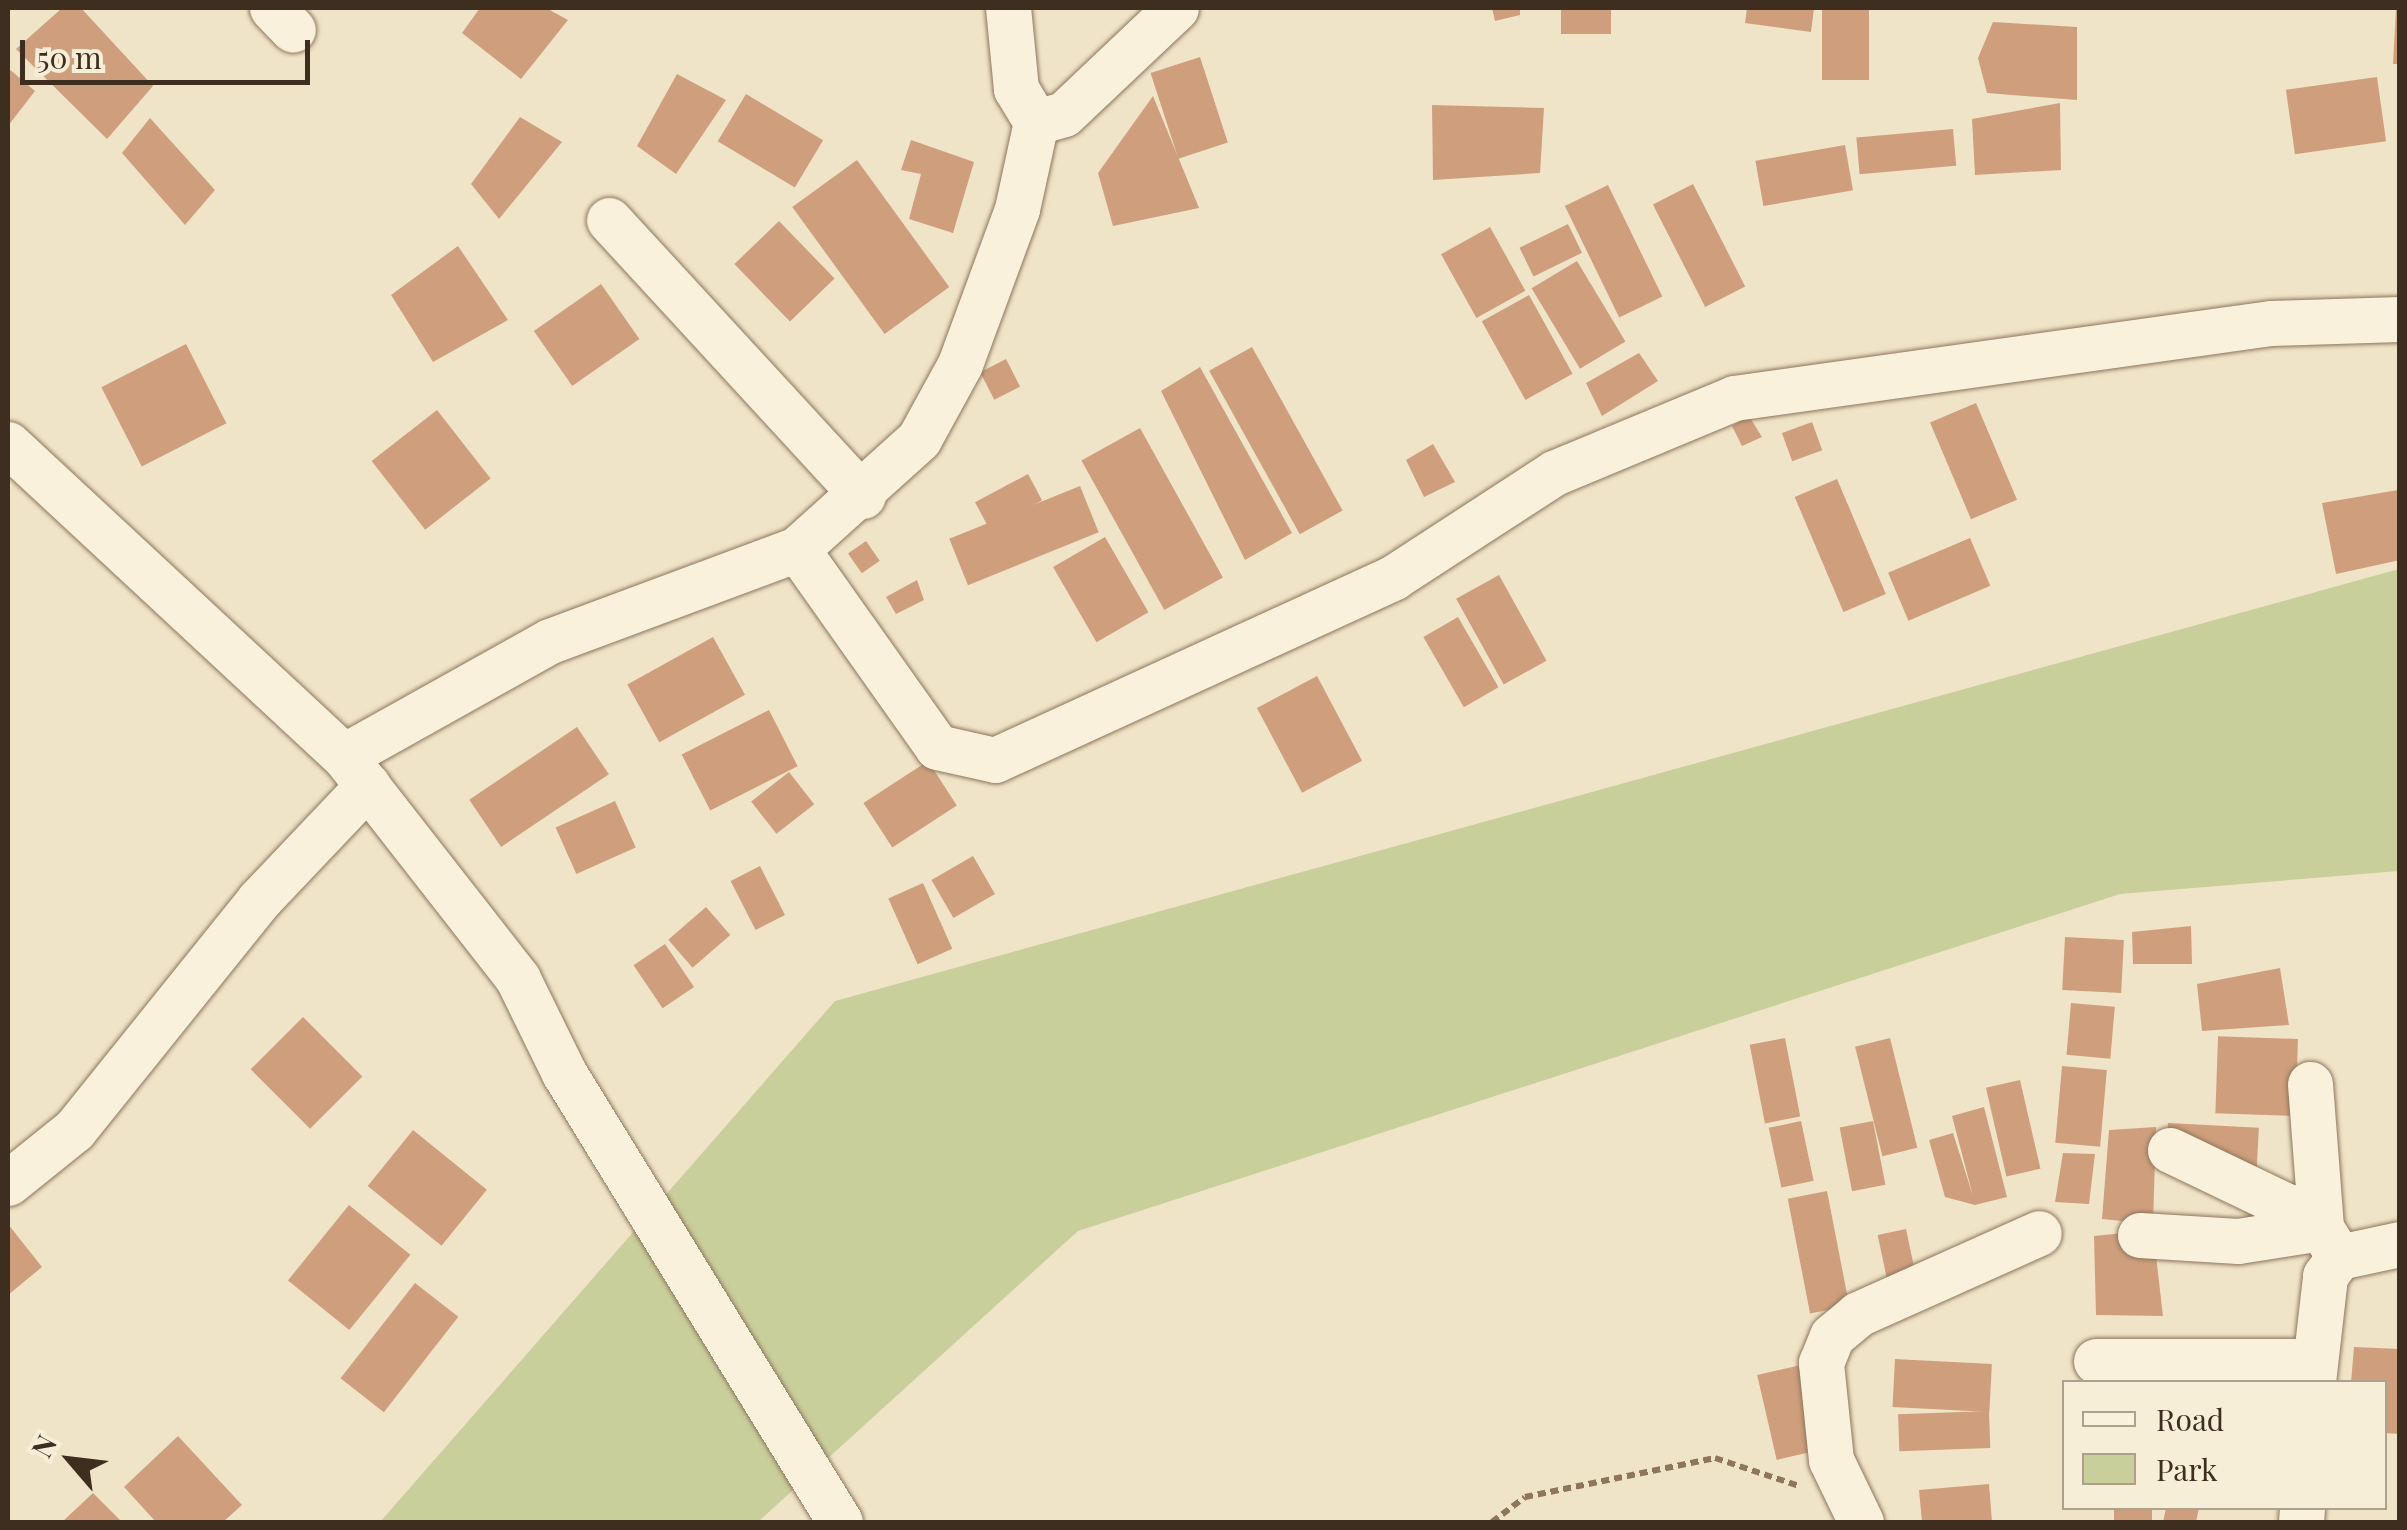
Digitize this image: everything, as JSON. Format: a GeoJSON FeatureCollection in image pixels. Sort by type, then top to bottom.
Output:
{"type":"FeatureCollection","features":[{"type":"Feature","properties":{"kind":"street"},"geometry":{"type":"LineString","coordinates":[[8,1183],[74,1130],[260,900],[356,771],[550,642],[797,549],[864,496],[919,439],[960,364],[1016,209],[1036,122],[1016,89],[1008,8]]}},
{"type":"Feature","properties":{"kind":"street"},"geometry":{"type":"LineString","coordinates":[[1036,122],[1064,114],[1176,8]]}},
{"type":"Feature","properties":{"kind":"street"},"geometry":{"type":"LineString","coordinates":[[610,220],[864,496]]}},
{"type":"Feature","properties":{"kind":"street"},"geometry":{"type":"LineString","coordinates":[[797,549],[937,747],[995,760],[1394,577],[1554,473],[1734,398],[2271,323],[2400,319]]}},
{"type":"Feature","properties":{"kind":"street"},"geometry":{"type":"LineString","coordinates":[[8,444],[356,771],[518,979],[564,1072],[840,1522]]}},
{"type":"Feature","properties":{"kind":"street"},"geometry":{"type":"LineString","coordinates":[[2096,1360],[2314,1372],[2330,1242],[2310,1084]]}},
{"type":"Feature","properties":{"kind":"street"},"geometry":{"type":"LineString","coordinates":[[2170,1150],[2330,1242]]}},
{"type":"Feature","properties":{"kind":"street"},"geometry":{"type":"LineString","coordinates":[[1854,1512],[1822,1393],[1832,1336],[1858,1314],[2039,1233]]}},
{"type":"Feature","properties":{"kind":"street"},"geometry":{"type":"LineString","coordinates":[[2140,1235],[2400,1244]]}},
{"type":"Feature","properties":{"kind":"path"},"geometry":{"type":"LineString","coordinates":[[1492,1522],[1526,1497],[1715,1458],[1854,1512]]}},
{"type":"Feature","properties":{"kind":"green space"},"geometry":{"type":"Polygon","coordinates":[[[2399,569],[2399,871],[2120,894],[1078,1231],[758,1522],[380,1522],[835,1001],[2399,569]]]}},
{"type":"Feature","properties":{"kind":"building"},"geometry":{"type":"Polygon","coordinates":[[[62,8],[81,8],[153,86],[107,139],[16,49],[62,8]]]}},
{"type":"Feature","properties":{"kind":"building"},"geometry":{"type":"Polygon","coordinates":[[[480,8],[546,8],[568,20],[521,79],[462,33],[480,8]]]}},
{"type":"Feature","properties":{"kind":"building"},"geometry":{"type":"Polygon","coordinates":[[[1492,8],[1520,8],[1520,15],[1495,21],[1492,8]]]}},
{"type":"Feature","properties":{"kind":"building"},"geometry":{"type":"Polygon","coordinates":[[[1561,8],[1611,8],[1611,34],[1561,34],[1561,8]]]}},
{"type":"Feature","properties":{"kind":"building"},"geometry":{"type":"Polygon","coordinates":[[[1747,8],[1814,8],[1811,32],[1745,23],[1747,8]]]}},
{"type":"Feature","properties":{"kind":"building"},"geometry":{"type":"Polygon","coordinates":[[[1822,8],[1869,8],[1869,80],[1822,80],[1822,8]]]}},
{"type":"Feature","properties":{"kind":"building"},"geometry":{"type":"Polygon","coordinates":[[[2396,8],[2400,8],[2400,64],[2393,64],[2396,8]]]}},
{"type":"Feature","properties":{"kind":"building"},"geometry":{"type":"Polygon","coordinates":[[[1993,22],[2077,27],[2077,100],[1987,93],[1978,58],[1993,22]]]}},
{"type":"Feature","properties":{"kind":"building"},"geometry":{"type":"Polygon","coordinates":[[[1200,57],[1228,143],[1178,159],[1151,73],[1200,57]]]}},
{"type":"Feature","properties":{"kind":"building"},"geometry":{"type":"Polygon","coordinates":[[[8,68],[35,91],[8,126],[8,68]]]}},
{"type":"Feature","properties":{"kind":"building"},"geometry":{"type":"Polygon","coordinates":[[[677,74],[726,100],[676,174],[637,146],[677,74]]]}},
{"type":"Feature","properties":{"kind":"building"},"geometry":{"type":"Polygon","coordinates":[[[2377,77],[2386,141],[2295,154],[2286,90],[2377,77]]]}},
{"type":"Feature","properties":{"kind":"building"},"geometry":{"type":"Polygon","coordinates":[[[746,94],[823,140],[795,187],[718,141],[746,94]]]}},
{"type":"Feature","properties":{"kind":"building"},"geometry":{"type":"Polygon","coordinates":[[[1153,96],[1199,208],[1113,226],[1098,173],[1153,96]]]}},
{"type":"Feature","properties":{"kind":"building"},"geometry":{"type":"Polygon","coordinates":[[[2060,103],[2061,170],[1975,175],[1972,119],[2060,103]]]}},
{"type":"Feature","properties":{"kind":"building"},"geometry":{"type":"Polygon","coordinates":[[[1432,105],[1544,108],[1540,173],[1433,180],[1432,105]]]}},
{"type":"Feature","properties":{"kind":"building"},"geometry":{"type":"Polygon","coordinates":[[[520,117],[562,142],[499,219],[471,184],[520,117]]]}},
{"type":"Feature","properties":{"kind":"building"},"geometry":{"type":"Polygon","coordinates":[[[150,118],[215,190],[185,225],[122,153],[150,118]]]}},
{"type":"Feature","properties":{"kind":"building"},"geometry":{"type":"Polygon","coordinates":[[[1953,129],[1956,166],[1860,174],[1856,137],[1953,129]]]}},
{"type":"Feature","properties":{"kind":"building"},"geometry":{"type":"Polygon","coordinates":[[[911,140],[974,162],[953,233],[909,219],[921,174],[901,170],[911,140]]]}},
{"type":"Feature","properties":{"kind":"building"},"geometry":{"type":"Polygon","coordinates":[[[1845,145],[1853,190],[1763,206],[1755,161],[1845,145]]]}},
{"type":"Feature","properties":{"kind":"building"},"geometry":{"type":"Polygon","coordinates":[[[857,160],[949,287],[885,334],[792,207],[857,160]]]}},
{"type":"Feature","properties":{"kind":"building"},"geometry":{"type":"Polygon","coordinates":[[[1693,184],[1745,286],[1705,307],[1653,204],[1693,184]]]}},
{"type":"Feature","properties":{"kind":"building"},"geometry":{"type":"Polygon","coordinates":[[[1608,185],[1662,296],[1619,317],[1565,206],[1608,185]]]}},
{"type":"Feature","properties":{"kind":"building"},"geometry":{"type":"Polygon","coordinates":[[[779,221],[835,279],[790,322],[734,264],[779,221]]]}},
{"type":"Feature","properties":{"kind":"building"},"geometry":{"type":"Polygon","coordinates":[[[1568,224],[1582,253],[1533,276],[1519,248],[1568,224]]]}},
{"type":"Feature","properties":{"kind":"building"},"geometry":{"type":"Polygon","coordinates":[[[1490,227],[1525,291],[1476,318],[1441,254],[1490,227]]]}},
{"type":"Feature","properties":{"kind":"building"},"geometry":{"type":"Polygon","coordinates":[[[458,246],[508,320],[433,362],[391,295],[458,246]]]}},
{"type":"Feature","properties":{"kind":"building"},"geometry":{"type":"Polygon","coordinates":[[[1577,261],[1625,342],[1580,369],[1532,288],[1577,261]]]}},
{"type":"Feature","properties":{"kind":"building"},"geometry":{"type":"Polygon","coordinates":[[[601,284],[639,339],[572,386],[534,331],[601,284]]]}},
{"type":"Feature","properties":{"kind":"building"},"geometry":{"type":"Polygon","coordinates":[[[1529,295],[1573,374],[1525,400],[1482,321],[1529,295]]]}},
{"type":"Feature","properties":{"kind":"building"},"geometry":{"type":"Polygon","coordinates":[[[186,344],[226,423],[142,466],[101,387],[186,344]]]}},
{"type":"Feature","properties":{"kind":"building"},"geometry":{"type":"Polygon","coordinates":[[[1252,347],[1343,511],[1300,534],[1209,371],[1252,347]]]}},
{"type":"Feature","properties":{"kind":"building"},"geometry":{"type":"Polygon","coordinates":[[[1639,353],[1658,381],[1602,416],[1586,383],[1639,353]]]}},
{"type":"Feature","properties":{"kind":"building"},"geometry":{"type":"Polygon","coordinates":[[[1006,359],[1020,387],[994,400],[980,372],[1006,359]]]}},
{"type":"Feature","properties":{"kind":"building"},"geometry":{"type":"Polygon","coordinates":[[[1200,367],[1292,533],[1245,560],[1161,391],[1200,367]]]}},
{"type":"Feature","properties":{"kind":"building"},"geometry":{"type":"Polygon","coordinates":[[[1976,403],[2017,500],[1971,519],[1930,423],[1976,403]]]}},
{"type":"Feature","properties":{"kind":"building"},"geometry":{"type":"Polygon","coordinates":[[[437,410],[491,479],[425,530],[372,461],[437,410]]]}},
{"type":"Feature","properties":{"kind":"building"},"geometry":{"type":"Polygon","coordinates":[[[1749,416],[1762,437],[1742,446],[1732,426],[1749,416]]]}},
{"type":"Feature","properties":{"kind":"building"},"geometry":{"type":"Polygon","coordinates":[[[1812,422],[1822,450],[1792,461],[1782,433],[1812,422]]]}},
{"type":"Feature","properties":{"kind":"building"},"geometry":{"type":"Polygon","coordinates":[[[1140,428],[1223,578],[1164,610],[1081,460],[1140,428]]]}},
{"type":"Feature","properties":{"kind":"building"},"geometry":{"type":"Polygon","coordinates":[[[1433,444],[1455,482],[1424,497],[1406,460],[1433,444]]]}},
{"type":"Feature","properties":{"kind":"building"},"geometry":{"type":"Polygon","coordinates":[[[1028,474],[1042,500],[989,529],[975,502],[1028,474]]]}},
{"type":"Feature","properties":{"kind":"building"},"geometry":{"type":"Polygon","coordinates":[[[1837,479],[1886,594],[1843,612],[1795,497],[1837,479]]]}},
{"type":"Feature","properties":{"kind":"building"},"geometry":{"type":"Polygon","coordinates":[[[1080,486],[1099,532],[968,585],[949,539],[1080,486]]]}},
{"type":"Feature","properties":{"kind":"building"},"geometry":{"type":"Polygon","coordinates":[[[2398,490],[2400,560],[2336,574],[2322,503],[2398,490]]]}},
{"type":"Feature","properties":{"kind":"building"},"geometry":{"type":"Polygon","coordinates":[[[1105,537],[1148,612],[1097,642],[1053,567],[1105,537]]]}},
{"type":"Feature","properties":{"kind":"building"},"geometry":{"type":"Polygon","coordinates":[[[1970,538],[1990,586],[1908,621],[1888,573],[1970,538]]]}},
{"type":"Feature","properties":{"kind":"building"},"geometry":{"type":"Polygon","coordinates":[[[866,541],[880,561],[862,573],[848,554],[866,541]]]}},
{"type":"Feature","properties":{"kind":"building"},"geometry":{"type":"Polygon","coordinates":[[[1499,575],[1547,661],[1504,684],[1456,599],[1499,575]]]}},
{"type":"Feature","properties":{"kind":"building"},"geometry":{"type":"Polygon","coordinates":[[[917,580],[924,600],[896,614],[886,597],[917,580]]]}},
{"type":"Feature","properties":{"kind":"building"},"geometry":{"type":"Polygon","coordinates":[[[1458,617],[1498,687],[1464,707],[1423,637],[1458,617]]]}},
{"type":"Feature","properties":{"kind":"building"},"geometry":{"type":"Polygon","coordinates":[[[713,637],[745,695],[659,742],[627,685],[713,637]]]}},
{"type":"Feature","properties":{"kind":"building"},"geometry":{"type":"Polygon","coordinates":[[[1317,676],[1362,761],[1302,793],[1257,708],[1317,676]]]}},
{"type":"Feature","properties":{"kind":"building"},"geometry":{"type":"Polygon","coordinates":[[[769,710],[798,766],[710,811],[682,754],[769,710]]]}},
{"type":"Feature","properties":{"kind":"building"},"geometry":{"type":"Polygon","coordinates":[[[577,727],[609,774],[501,847],[469,800],[577,727]]]}},
{"type":"Feature","properties":{"kind":"building"},"geometry":{"type":"Polygon","coordinates":[[[928,761],[957,805],[892,847],[863,803],[928,761]]]}},
{"type":"Feature","properties":{"kind":"building"},"geometry":{"type":"Polygon","coordinates":[[[789,772],[814,804],[776,834],[751,802],[789,772]]]}},
{"type":"Feature","properties":{"kind":"building"},"geometry":{"type":"Polygon","coordinates":[[[615,801],[636,848],[576,874],[556,827],[615,801]]]}},
{"type":"Feature","properties":{"kind":"building"},"geometry":{"type":"Polygon","coordinates":[[[973,856],[995,894],[953,918],[931,880],[973,856]]]}},
{"type":"Feature","properties":{"kind":"building"},"geometry":{"type":"Polygon","coordinates":[[[760,866],[785,915],[756,930],[731,881],[760,866]]]}},
{"type":"Feature","properties":{"kind":"building"},"geometry":{"type":"Polygon","coordinates":[[[923,883],[952,949],[918,964],[888,898],[923,883]]]}},
{"type":"Feature","properties":{"kind":"building"},"geometry":{"type":"Polygon","coordinates":[[[706,907],[730,935],[693,968],[668,940],[706,907]]]}},
{"type":"Feature","properties":{"kind":"building"},"geometry":{"type":"Polygon","coordinates":[[[2191,926],[2192,964],[2133,964],[2132,932],[2191,926]]]}},
{"type":"Feature","properties":{"kind":"building"},"geometry":{"type":"Polygon","coordinates":[[[2065,937],[2124,940],[2121,993],[2062,990],[2065,937]]]}},
{"type":"Feature","properties":{"kind":"building"},"geometry":{"type":"Polygon","coordinates":[[[665,944],[694,987],[663,1008],[633,965],[665,944]]]}},
{"type":"Feature","properties":{"kind":"building"},"geometry":{"type":"Polygon","coordinates":[[[2280,968],[2289,1025],[2202,1031],[2197,984],[2280,968]]]}},
{"type":"Feature","properties":{"kind":"building"},"geometry":{"type":"Polygon","coordinates":[[[2071,1003],[2115,1007],[2110,1059],[2066,1055],[2071,1003]]]}},
{"type":"Feature","properties":{"kind":"building"},"geometry":{"type":"Polygon","coordinates":[[[303,1017],[362,1076],[310,1129],[251,1069],[303,1017]]]}},
{"type":"Feature","properties":{"kind":"building"},"geometry":{"type":"Polygon","coordinates":[[[2218,1036],[2298,1039],[2295,1116],[2215,1113],[2218,1036]]]}},
{"type":"Feature","properties":{"kind":"building"},"geometry":{"type":"Polygon","coordinates":[[[1785,1038],[1800,1117],[1765,1123],[1750,1045],[1785,1038]]]}},
{"type":"Feature","properties":{"kind":"building"},"geometry":{"type":"Polygon","coordinates":[[[1890,1038],[1917,1148],[1882,1156],[1855,1047],[1890,1038]]]}},
{"type":"Feature","properties":{"kind":"building"},"geometry":{"type":"Polygon","coordinates":[[[2062,1066],[2107,1070],[2100,1147],[2055,1143],[2062,1066]]]}},
{"type":"Feature","properties":{"kind":"building"},"geometry":{"type":"Polygon","coordinates":[[[2020,1080],[2040,1169],[2006,1177],[1986,1088],[2020,1080]]]}},
{"type":"Feature","properties":{"kind":"building"},"geometry":{"type":"Polygon","coordinates":[[[1984,1107],[2007,1197],[1975,1205],[1945,1197],[1929,1140],[1953,1133],[1973,1196],[1952,1116],[1984,1107]]]}},
{"type":"Feature","properties":{"kind":"building"},"geometry":{"type":"Polygon","coordinates":[[[1801,1121],[1814,1181],[1781,1188],[1769,1128],[1801,1121]]]}},
{"type":"Feature","properties":{"kind":"building"},"geometry":{"type":"Polygon","coordinates":[[[1873,1121],[1885,1185],[1852,1191],[1840,1127],[1873,1121]]]}},
{"type":"Feature","properties":{"kind":"building"},"geometry":{"type":"Polygon","coordinates":[[[2168,1123],[2259,1128],[2257,1167],[2166,1162],[2168,1123]]]}},
{"type":"Feature","properties":{"kind":"building"},"geometry":{"type":"Polygon","coordinates":[[[2156,1127],[2153,1224],[2102,1219],[2109,1130],[2156,1127]]]}},
{"type":"Feature","properties":{"kind":"building"},"geometry":{"type":"Polygon","coordinates":[[[413,1130],[487,1190],[442,1246],[368,1186],[413,1130]]]}},
{"type":"Feature","properties":{"kind":"building"},"geometry":{"type":"Polygon","coordinates":[[[2063,1153],[2095,1154],[2089,1204],[2055,1202],[2063,1153]]]}},
{"type":"Feature","properties":{"kind":"building"},"geometry":{"type":"Polygon","coordinates":[[[1827,1191],[1849,1306],[1810,1313],[1788,1199],[1827,1191]]]}},
{"type":"Feature","properties":{"kind":"building"},"geometry":{"type":"Polygon","coordinates":[[[349,1205],[410,1255],[349,1330],[288,1280],[349,1205]]]}},
{"type":"Feature","properties":{"kind":"building"},"geometry":{"type":"Polygon","coordinates":[[[8,1224],[42,1267],[8,1295],[8,1224]]]}},
{"type":"Feature","properties":{"kind":"building"},"geometry":{"type":"Polygon","coordinates":[[[1906,1229],[1917,1281],[1889,1287],[1878,1235],[1906,1229]]]}},
{"type":"Feature","properties":{"kind":"building"},"geometry":{"type":"Polygon","coordinates":[[[2153,1230],[2163,1316],[2096,1315],[2094,1236],[2153,1230]]]}},
{"type":"Feature","properties":{"kind":"building"},"geometry":{"type":"Polygon","coordinates":[[[415,1283],[458,1317],[384,1412],[341,1378],[415,1283]]]}},
{"type":"Feature","properties":{"kind":"building"},"geometry":{"type":"Polygon","coordinates":[[[2354,1347],[2400,1349],[2400,1434],[2387,1433],[2387,1380],[2351,1380],[2354,1347]]]}},
{"type":"Feature","properties":{"kind":"building"},"geometry":{"type":"Polygon","coordinates":[[[1895,1359],[1992,1364],[1989,1412],[1892,1407],[1895,1359]]]}},
{"type":"Feature","properties":{"kind":"building"},"geometry":{"type":"Polygon","coordinates":[[[1801,1365],[1821,1450],[1777,1460],[1757,1375],[1801,1365]]]}},
{"type":"Feature","properties":{"kind":"building"},"geometry":{"type":"Polygon","coordinates":[[[1989,1411],[1990,1448],[1899,1451],[1898,1414],[1989,1411]]]}},
{"type":"Feature","properties":{"kind":"building"},"geometry":{"type":"Polygon","coordinates":[[[178,1436],[242,1505],[223,1522],[156,1522],[124,1487],[178,1436]]]}},
{"type":"Feature","properties":{"kind":"building"},"geometry":{"type":"Polygon","coordinates":[[[1989,1484],[1992,1522],[1922,1522],[1919,1490],[1989,1484]]]}},
{"type":"Feature","properties":{"kind":"building"},"geometry":{"type":"Polygon","coordinates":[[[93,1493],[122,1522],[62,1522],[93,1493]]]}},
{"type":"Feature","properties":{"kind":"building"},"geometry":{"type":"Polygon","coordinates":[[[2114,1510],[2152,1510],[2152,1522],[2114,1522],[2114,1510]]]}},
{"type":"Feature","properties":{"kind":"building"},"geometry":{"type":"Polygon","coordinates":[[[2166,1510],[2199,1510],[2196,1522],[2163,1522],[2166,1510]]]}}]}
